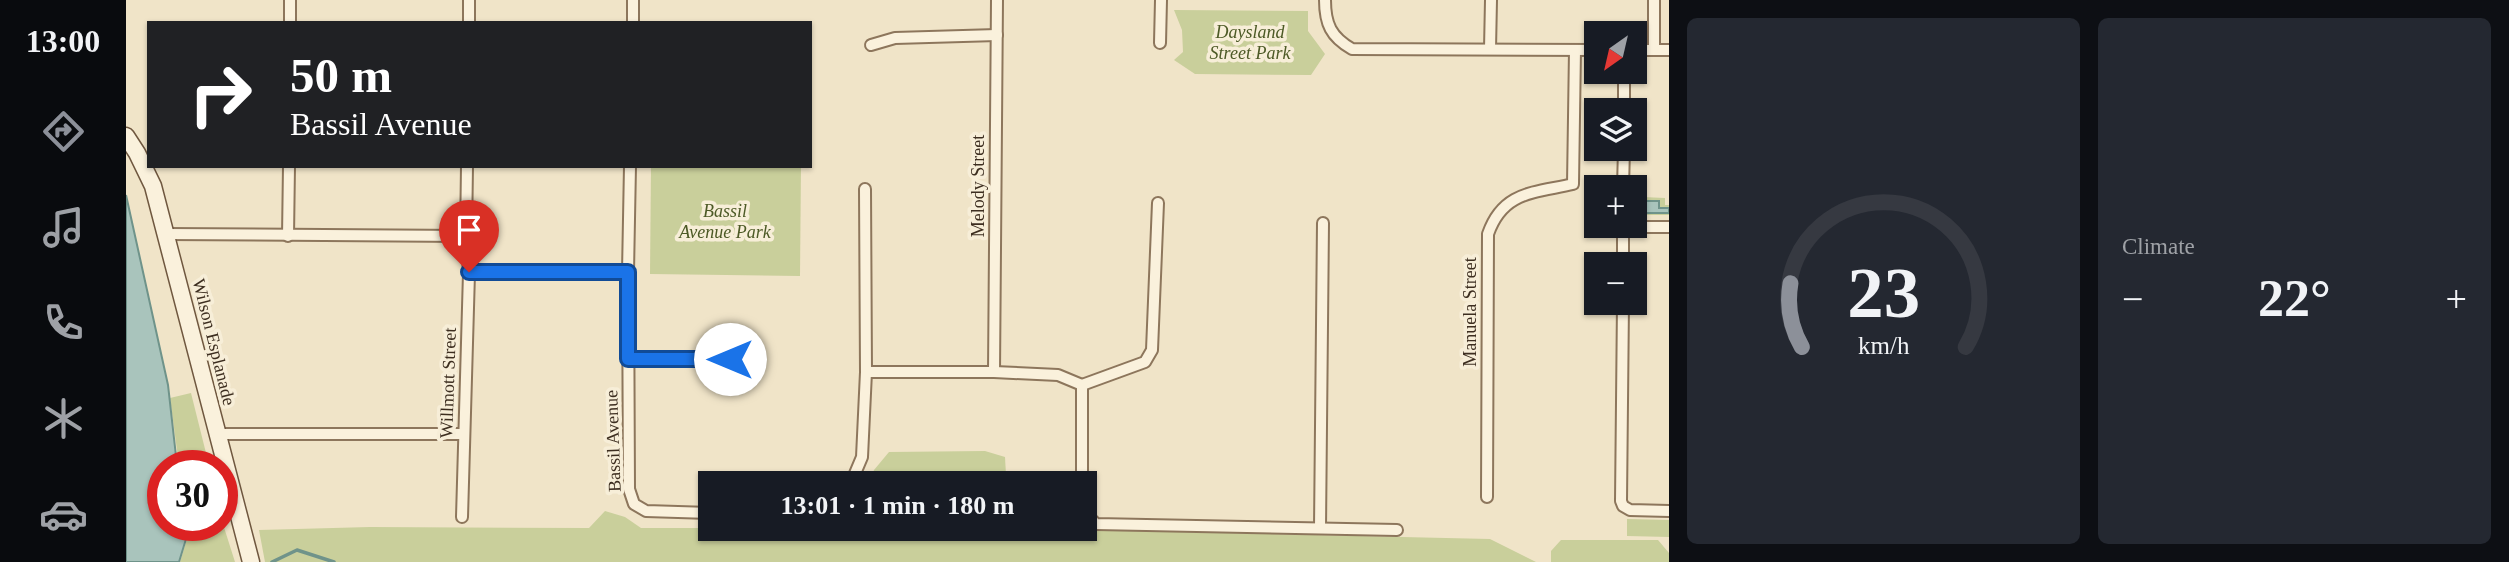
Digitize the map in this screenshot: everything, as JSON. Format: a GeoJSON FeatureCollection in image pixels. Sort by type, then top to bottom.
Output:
{"type":"FeatureCollection","features":[{"type":"Feature","properties":{"kind":"street"},"geometry":{"type":"LineString","coordinates":[[290,0],[290,21]]}},
{"type":"Feature","properties":{"kind":"street"},"geometry":{"type":"LineString","coordinates":[[469,0],[469,21]]}},
{"type":"Feature","properties":{"kind":"street"},"geometry":{"type":"LineString","coordinates":[[633,0],[633,21]]}},
{"type":"Feature","properties":{"kind":"street","name":"Melody Street"},"geometry":{"type":"LineString","coordinates":[[994,372],[997,0]]}},
{"type":"Feature","properties":{"kind":"street"},"geometry":{"type":"LineString","coordinates":[[1160,43],[1161,0]]}},
{"type":"Feature","properties":{"kind":"street"},"geometry":{"type":"LineString","coordinates":[[1325,0],[1325,16],[1329,29],[1338,41],[1352,49],[1584,50]]}},
{"type":"Feature","properties":{"kind":"street"},"geometry":{"type":"LineString","coordinates":[[1490,49],[1491,0]]}},
{"type":"Feature","properties":{"kind":"street"},"geometry":{"type":"LineString","coordinates":[[1654,0],[1654,50]]}},
{"type":"Feature","properties":{"kind":"street"},"geometry":{"type":"LineString","coordinates":[[871,45],[895,38],[997,35]]}},
{"type":"Feature","properties":{"kind":"street","name":"Manuela Street"},"geometry":{"type":"LineString","coordinates":[[1487,497],[1488,234],[1492,220],[1501,207],[1514,198],[1573,184],[1575,50]]}},
{"type":"Feature","properties":{"kind":"street"},"geometry":{"type":"LineString","coordinates":[[1647,50],[1669,50]]}},
{"type":"Feature","properties":{"kind":"street","name":"Wilson Esplanade"},"geometry":{"type":"LineString","coordinates":[[126,136],[150,178],[251,562]]}},
{"type":"Feature","properties":{"kind":"street"},"geometry":{"type":"LineString","coordinates":[[288,236],[289,168]]}},
{"type":"Feature","properties":{"kind":"street","name":"Willmott Street"},"geometry":{"type":"LineString","coordinates":[[462,517],[469,272],[466,236],[467,168]]}},
{"type":"Feature","properties":{"kind":"street","name":"Bassil Avenue"},"geometry":{"type":"LineString","coordinates":[[630,168],[629,489],[634,504],[646,511],[698,513]]}},
{"type":"Feature","properties":{"kind":"street"},"geometry":{"type":"LineString","coordinates":[[856,471],[862,457],[866,372],[865,189]]}},
{"type":"Feature","properties":{"kind":"street"},"geometry":{"type":"LineString","coordinates":[[866,372],[1058,375],[1082,385],[1144,362],[1152,350],[1158,203]]}},
{"type":"Feature","properties":{"kind":"street"},"geometry":{"type":"LineString","coordinates":[[1320,528],[1323,223]]}},
{"type":"Feature","properties":{"kind":"street"},"geometry":{"type":"LineString","coordinates":[[1647,227],[1669,227]]}},
{"type":"Feature","properties":{"kind":"street"},"geometry":{"type":"LineString","coordinates":[[166,233],[466,236]]}},
{"type":"Feature","properties":{"kind":"street"},"geometry":{"type":"LineString","coordinates":[[469,272],[628,272]]}},
{"type":"Feature","properties":{"kind":"street"},"geometry":{"type":"LineString","coordinates":[[1623,315],[1621,501],[1623,506],[1630,510],[1669,511]]}},
{"type":"Feature","properties":{"kind":"street"},"geometry":{"type":"LineString","coordinates":[[628,359],[730,359]]}},
{"type":"Feature","properties":{"kind":"street"},"geometry":{"type":"LineString","coordinates":[[1082,385],[1082,471]]}},
{"type":"Feature","properties":{"kind":"street"},"geometry":{"type":"LineString","coordinates":[[217,434],[464,434]]}},
{"type":"Feature","properties":{"kind":"street"},"geometry":{"type":"LineString","coordinates":[[1097,524],[1397,530]]}},
{"type":"Feature","properties":{"kind":"green space","name":"Daysland Street Park"},"geometry":{"type":"Polygon","coordinates":[[[1174,10],[1308,11],[1308,31],[1325,54],[1311,75],[1195,74],[1174,60],[1183,52],[1182,30],[1174,10]]]}},
{"type":"Feature","properties":{"kind":"green space","name":"Bassil Avenue Park"},"geometry":{"type":"Polygon","coordinates":[[[651,168],[801,168],[800,276],[650,274],[651,168]]]}},
{"type":"Feature","properties":{"kind":"green space"},"geometry":{"type":"Polygon","coordinates":[[[1647,197],[1665,198],[1665,205],[1669,205],[1669,215],[1647,215],[1647,197]]]}},
{"type":"Feature","properties":{"kind":"green space"},"geometry":{"type":"Polygon","coordinates":[[[191,393],[205,450],[177,450],[170,398],[191,393]]]}},
{"type":"Feature","properties":{"kind":"green space"},"geometry":{"type":"Polygon","coordinates":[[[985,451],[1005,457],[1006,471],[874,471],[889,452],[985,451]]]}},
{"type":"Feature","properties":{"kind":"green space"},"geometry":{"type":"Polygon","coordinates":[[[605,511],[625,517],[641,528],[698,528],[698,541],[1097,541],[1097,530],[1490,539],[1536,562],[265,562],[259,530],[370,527],[589,528],[605,511]]]}},
{"type":"Feature","properties":{"kind":"green space"},"geometry":{"type":"Polygon","coordinates":[[[1627,519],[1669,520],[1669,537],[1627,536],[1627,519]]]}},
{"type":"Feature","properties":{"kind":"green space"},"geometry":{"type":"Polygon","coordinates":[[[1561,540],[1658,540],[1669,553],[1669,562],[1551,562],[1551,551],[1561,540]]]}},
{"type":"Feature","properties":{"kind":"green space"},"geometry":{"type":"Polygon","coordinates":[[[186,541],[228,541],[235,562],[180,562],[186,541]]]}},
{"type":"Feature","properties":{"kind":"water"},"geometry":{"type":"Polygon","coordinates":[[[126,195],[168,385],[175,450],[147,450],[147,541],[185,541],[179,562],[126,562],[126,195]]]}},
{"type":"Feature","properties":{"kind":"water"},"geometry":{"type":"Polygon","coordinates":[[[1647,201],[1659,201],[1659,208],[1669,208],[1669,213],[1647,213],[1647,201]]]}},
{"type":"Feature","properties":{"kind":"waterway"},"geometry":{"type":"LineString","coordinates":[[272,562],[297,550],[334,562]]}},
{"type":"Feature","properties":{"kind":"route"},"geometry":{"type":"LineString","coordinates":[[469,272],[628,272],[628,359],[730,359]]}}]}
